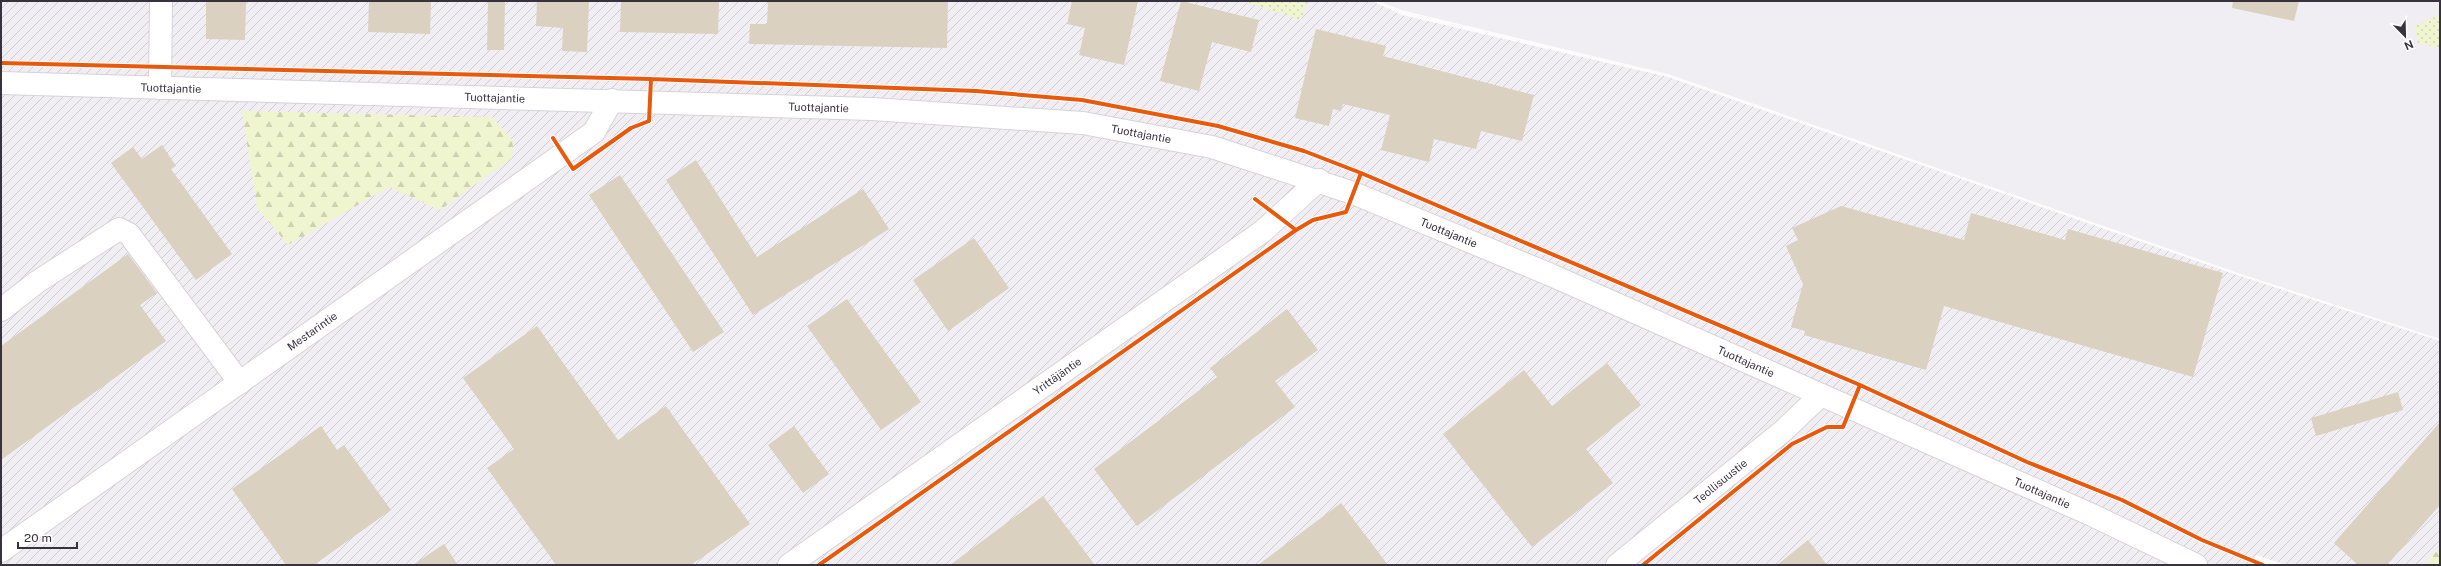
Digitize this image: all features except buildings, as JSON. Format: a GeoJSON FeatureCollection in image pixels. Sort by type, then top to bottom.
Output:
{"type":"FeatureCollection","features":[{"type":"Feature","properties":{"kind":"street"},"geometry":{"type":"LineString","coordinates":[[160,88],[161,1]]}},
{"type":"Feature","properties":{"kind":"street","name":"Tuottajantie"},"geometry":{"type":"LineString","coordinates":[[1,83],[612,100],[872,109],[1083,123],[1212,147],[1318,180],[1551,275],[2092,515],[2196,565]]}},
{"type":"Feature","properties":{"kind":"street","name":"Mestarintie"},"geometry":{"type":"LineString","coordinates":[[1,551],[594,132],[612,100]]}},
{"type":"Feature","properties":{"kind":"street","name":"Yrittäjäntie"},"geometry":{"type":"LineString","coordinates":[[789,565],[1263,230],[1318,180]]}},
{"type":"Feature","properties":{"kind":"street"},"geometry":{"type":"LineString","coordinates":[[1,310],[37,282],[119,229],[129,234],[240,383]]}},
{"type":"Feature","properties":{"kind":"street","name":"Teollisuustie"},"geometry":{"type":"LineString","coordinates":[[1617,565],[1783,431],[1821,395]]}},
{"type":"Feature","properties":{"kind":"shaded area"},"geometry":{"type":"Polygon","coordinates":[[[1,1],[1372,1],[1402,15],[1668,77],[2240,276],[2440,341],[2440,547],[2425,565],[2286,565],[2256,555],[2251,565],[1,565],[1,1]]]}},
{"type":"Feature","properties":{"kind":"shaded area"},"geometry":{"type":"Polygon","coordinates":[[[1378,1],[2440,1],[2440,339],[2241,274],[1668,74],[1401,10],[1378,1]]]}},
{"type":"Feature","properties":{"kind":"green space"},"geometry":{"type":"Polygon","coordinates":[[[1242,1],[1307,1],[1301,20],[1242,1]]]}},
{"type":"Feature","properties":{"kind":"green space"},"geometry":{"type":"Polygon","coordinates":[[[2440,15],[2440,48],[2418,43],[2414,26],[2440,15]]]}},
{"type":"Feature","properties":{"kind":"green space"},"geometry":{"type":"Polygon","coordinates":[[[242,111],[492,117],[513,141],[512,158],[440,210],[389,187],[288,245],[257,208],[242,111]]]}},
{"type":"Feature","properties":{"kind":"green space"},"geometry":{"type":"Polygon","coordinates":[[[2440,547],[2440,565],[2425,565],[2440,547]]]}},
{"type":"Feature","properties":{"kind":"cycle path"},"geometry":{"type":"LineString","coordinates":[[1,63],[651,79],[976,91],[1082,100],[1218,126],[1304,151],[1361,173],[1860,385],[2027,462],[2122,500],[2202,540],[2263,565]]}},
{"type":"Feature","properties":{"kind":"cycle path"},"geometry":{"type":"LineString","coordinates":[[553,138],[573,169],[631,128],[649,121],[651,79]]}},
{"type":"Feature","properties":{"kind":"cycle path"},"geometry":{"type":"LineString","coordinates":[[819,565],[1296,230],[1313,220],[1346,212],[1361,173]]}},
{"type":"Feature","properties":{"kind":"cycle path"},"geometry":{"type":"LineString","coordinates":[[1255,199],[1296,230]]}},
{"type":"Feature","properties":{"kind":"cycle path"},"geometry":{"type":"LineString","coordinates":[[1643,565],[1792,444],[1827,427],[1843,427],[1860,385]]}}]}
